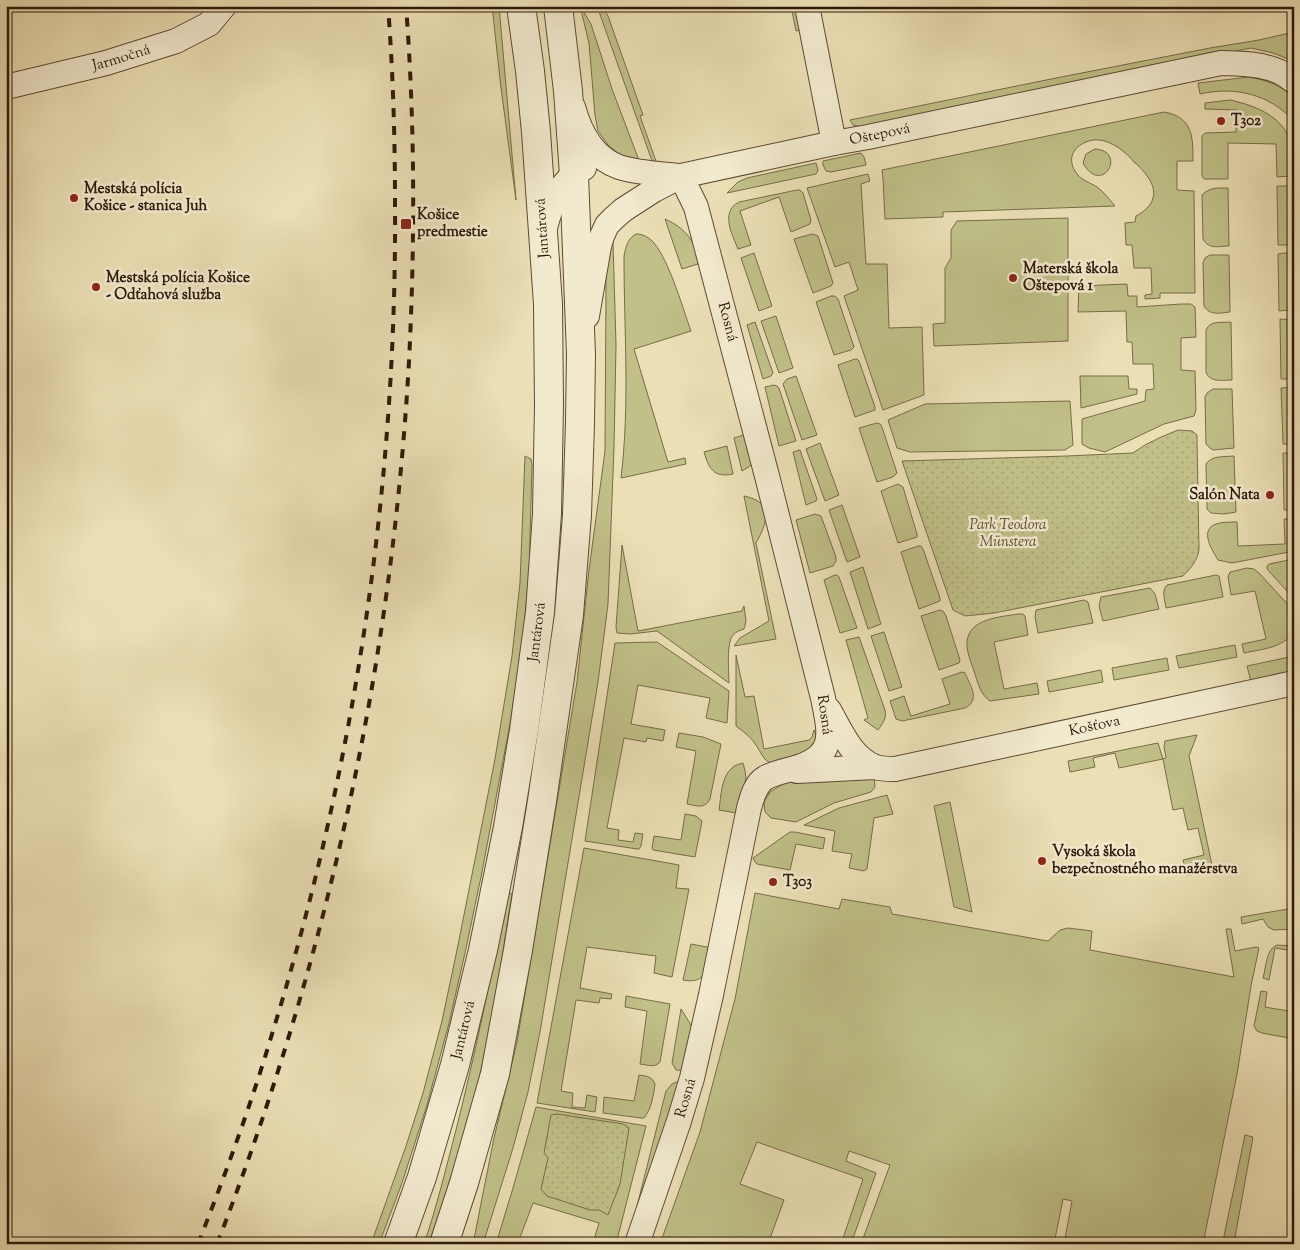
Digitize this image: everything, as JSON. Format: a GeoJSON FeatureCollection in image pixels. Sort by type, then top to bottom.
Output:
{"type":"FeatureCollection","features":[{"type":"Feature","properties":{"kind":"street","name":"Jarmočná"},"geometry":{"type":"LineString","coordinates":[[6,88],[106,63],[176,41],[209,24],[224,6]]}},
{"type":"Feature","properties":{"kind":"street","name":"Jantárová"},"geometry":{"type":"LineString","coordinates":[[398,1244],[422,1177],[455,1065],[485,940],[508,827],[524,730],[540,612],[547,514],[548,304],[530,72],[521,6]]}},
{"type":"Feature","properties":{"kind":"street","name":"Jantárová"},"geometry":{"type":"LineString","coordinates":[[444,1244],[464,1184],[495,1074],[518,950],[542,801],[570,605],[577,515],[581,354],[569,193],[568,91],[558,6]]}},
{"type":"Feature","properties":{"kind":"street"},"geometry":{"type":"LineString","coordinates":[[807,6],[834,143]]}},
{"type":"Feature","properties":{"kind":"street","name":"Oštepová"},"geometry":{"type":"LineString","coordinates":[[581,354],[599,246],[607,225],[623,210],[654,190],[681,176],[1221,63],[1258,66],[1280,72],[1294,81]]}},
{"type":"Feature","properties":{"kind":"street"},"geometry":{"type":"LineString","coordinates":[[568,91],[576,117],[589,144],[597,153],[618,167]]}},
{"type":"Feature","properties":{"kind":"street"},"geometry":{"type":"LineString","coordinates":[[538,162],[569,193],[587,215],[599,216],[623,210]]}},
{"type":"Feature","properties":{"kind":"street"},"geometry":{"type":"LineString","coordinates":[[543,237],[549,210],[569,193],[582,169],[604,165],[681,176]]}},
{"type":"Feature","properties":{"kind":"street","name":"Rosná"},"geometry":{"type":"LineString","coordinates":[[637,1244],[692,1078],[754,792],[773,775],[813,761],[823,753],[827,745],[828,734],[823,698],[768,476],[696,208],[681,176]]}},
{"type":"Feature","properties":{"kind":"street","name":"Košťova"},"geometry":{"type":"LineString","coordinates":[[773,775],[885,768],[1294,683]]}},
{"type":"Feature","properties":{"kind":"street"},"geometry":{"type":"LineString","coordinates":[[823,698],[847,743],[862,759],[885,768]]}},
{"type":"Feature","properties":{"kind":"green space"},"geometry":{"type":"Polygon","coordinates":[[[492,6],[499,6],[516,200],[501,88],[492,6]]]}},
{"type":"Feature","properties":{"kind":"green space"},"geometry":{"type":"Polygon","coordinates":[[[580,6],[591,24],[612,89],[640,163],[623,157],[608,145],[598,131],[589,43],[580,6]]]}},
{"type":"Feature","properties":{"kind":"green space"},"geometry":{"type":"Polygon","coordinates":[[[597,6],[602,6],[608,16],[643,115],[640,116],[657,164],[654,164],[651,158],[597,6]]]}},
{"type":"Feature","properties":{"kind":"green space"},"geometry":{"type":"Polygon","coordinates":[[[791,6],[795,6],[800,30],[796,31],[791,6]]]}},
{"type":"Feature","properties":{"kind":"green space"},"geometry":{"type":"Polygon","coordinates":[[[1294,32],[1294,61],[1273,53],[1251,48],[865,128],[853,125],[850,120],[1056,78],[1294,32]]]}},
{"type":"Feature","properties":{"kind":"green space"},"geometry":{"type":"Polygon","coordinates":[[[1249,77],[1273,84],[1294,98],[1294,121],[1274,104],[1251,94],[1226,91],[1200,94],[1198,83],[1249,77]]]}},
{"type":"Feature","properties":{"kind":"green space"},"geometry":{"type":"Polygon","coordinates":[[[1230,100],[1268,114],[1283,127],[1292,146],[1294,174],[1277,177],[1276,144],[1228,143],[1228,179],[1204,179],[1202,176],[1202,136],[1205,133],[1236,132],[1237,110],[1205,109],[1205,103],[1230,100]]]}},
{"type":"Feature","properties":{"kind":"green space"},"geometry":{"type":"Polygon","coordinates":[[[1164,112],[1181,118],[1186,123],[1193,144],[1193,161],[1177,161],[1177,190],[1194,191],[1195,293],[1160,293],[1160,298],[1145,299],[1145,295],[1152,294],[1151,268],[1134,268],[1132,245],[1126,245],[1125,223],[1135,222],[1136,216],[1147,208],[1153,199],[1153,188],[1144,172],[1127,154],[1104,141],[1093,140],[1080,145],[1073,152],[1072,163],[1079,177],[1100,189],[1115,206],[943,212],[943,217],[885,219],[882,170],[1164,112]]]}},
{"type":"Feature","properties":{"kind":"green space"},"geometry":{"type":"Polygon","coordinates":[[[1095,149],[1105,152],[1110,157],[1111,163],[1104,174],[1098,175],[1090,172],[1083,163],[1086,154],[1095,149]]]}},
{"type":"Feature","properties":{"kind":"green space"},"geometry":{"type":"Polygon","coordinates":[[[861,153],[866,165],[831,172],[826,171],[823,165],[823,161],[861,153]]]}},
{"type":"Feature","properties":{"kind":"green space"},"geometry":{"type":"Polygon","coordinates":[[[816,163],[818,170],[816,174],[727,193],[738,182],[747,178],[816,163]]]}},
{"type":"Feature","properties":{"kind":"green space"},"geometry":{"type":"Polygon","coordinates":[[[868,174],[870,181],[861,184],[866,264],[887,264],[889,328],[922,327],[924,395],[883,410],[844,296],[858,290],[849,262],[835,267],[807,188],[868,174]]]}},
{"type":"Feature","properties":{"kind":"green space"},"geometry":{"type":"Polygon","coordinates":[[[1277,186],[1288,186],[1293,189],[1294,245],[1278,245],[1277,186]]]}},
{"type":"Feature","properties":{"kind":"green space"},"geometry":{"type":"Polygon","coordinates":[[[1228,188],[1229,246],[1211,246],[1203,239],[1202,195],[1211,189],[1228,188]]]}},
{"type":"Feature","properties":{"kind":"green space"},"geometry":{"type":"Polygon","coordinates":[[[797,190],[803,193],[811,220],[810,224],[791,232],[779,197],[740,211],[751,245],[738,249],[729,224],[730,211],[733,206],[739,202],[797,190]]]}},
{"type":"Feature","properties":{"kind":"green space"},"geometry":{"type":"Polygon","coordinates":[[[1068,218],[1068,341],[934,346],[933,324],[945,323],[945,268],[951,258],[951,230],[957,221],[1068,218]]]}},
{"type":"Feature","properties":{"kind":"green space"},"geometry":{"type":"Polygon","coordinates":[[[665,219],[679,227],[689,237],[696,248],[701,263],[682,269],[665,219]]]}},
{"type":"Feature","properties":{"kind":"green space"},"geometry":{"type":"Polygon","coordinates":[[[636,234],[647,237],[661,253],[673,280],[691,331],[634,349],[668,462],[685,458],[686,464],[621,478],[626,395],[624,256],[626,246],[636,234]]]}},
{"type":"Feature","properties":{"kind":"green space"},"geometry":{"type":"Polygon","coordinates":[[[812,234],[818,236],[833,283],[831,286],[813,293],[794,239],[812,234]]]}},
{"type":"Feature","properties":{"kind":"green space"},"geometry":{"type":"Polygon","coordinates":[[[613,241],[616,345],[614,448],[608,604],[598,682],[540,1032],[528,1092],[513,1148],[483,1244],[473,1244],[494,1138],[517,1042],[577,682],[589,570],[605,451],[605,255],[613,241]]]}},
{"type":"Feature","properties":{"kind":"green space"},"geometry":{"type":"Polygon","coordinates":[[[754,253],[772,306],[759,311],[741,258],[754,253]]]}},
{"type":"Feature","properties":{"kind":"green space"},"geometry":{"type":"Polygon","coordinates":[[[1278,254],[1294,254],[1294,309],[1279,311],[1278,254]]]}},
{"type":"Feature","properties":{"kind":"green space"},"geometry":{"type":"Polygon","coordinates":[[[1210,255],[1229,255],[1230,312],[1212,313],[1204,306],[1203,263],[1205,258],[1210,255]]]}},
{"type":"Feature","properties":{"kind":"green space"},"geometry":{"type":"Polygon","coordinates":[[[1127,284],[1128,296],[1137,296],[1137,307],[1191,304],[1195,307],[1196,337],[1181,338],[1181,370],[1195,371],[1196,410],[1194,416],[1164,424],[1105,452],[1082,444],[1082,419],[1145,401],[1146,390],[1154,389],[1153,364],[1133,364],[1132,342],[1127,342],[1126,311],[1078,312],[1079,286],[1127,284]]]}},
{"type":"Feature","properties":{"kind":"green space"},"geometry":{"type":"Polygon","coordinates":[[[835,296],[838,299],[854,347],[851,350],[834,355],[816,302],[835,296]]]}},
{"type":"Feature","properties":{"kind":"green space"},"geometry":{"type":"Polygon","coordinates":[[[776,316],[793,368],[779,373],[761,321],[776,316]]]}},
{"type":"Feature","properties":{"kind":"green space"},"geometry":{"type":"Polygon","coordinates":[[[1280,319],[1294,320],[1294,379],[1281,379],[1280,319]]]}},
{"type":"Feature","properties":{"kind":"green space"},"geometry":{"type":"Polygon","coordinates":[[[755,322],[773,373],[771,376],[763,379],[747,325],[755,322]]]}},
{"type":"Feature","properties":{"kind":"green space"},"geometry":{"type":"Polygon","coordinates":[[[1231,322],[1232,380],[1210,378],[1206,372],[1206,330],[1213,323],[1231,322]]]}},
{"type":"Feature","properties":{"kind":"green space"},"geometry":{"type":"Polygon","coordinates":[[[855,359],[859,361],[875,410],[855,417],[838,365],[855,359]]]}},
{"type":"Feature","properties":{"kind":"green space"},"geometry":{"type":"Polygon","coordinates":[[[796,376],[817,435],[802,440],[783,384],[787,379],[796,376]]]}},
{"type":"Feature","properties":{"kind":"green space"},"geometry":{"type":"Polygon","coordinates":[[[1080,376],[1128,376],[1129,389],[1137,389],[1137,394],[1081,408],[1080,376]]]}},
{"type":"Feature","properties":{"kind":"green space"},"geometry":{"type":"Polygon","coordinates":[[[774,385],[779,388],[796,441],[779,446],[765,387],[774,385]]]}},
{"type":"Feature","properties":{"kind":"green space"},"geometry":{"type":"Polygon","coordinates":[[[1294,387],[1294,444],[1283,444],[1281,388],[1294,387]]]}},
{"type":"Feature","properties":{"kind":"green space"},"geometry":{"type":"Polygon","coordinates":[[[1213,389],[1232,389],[1234,448],[1213,450],[1206,444],[1205,397],[1213,389]]]}},
{"type":"Feature","properties":{"kind":"green space"},"geometry":{"type":"Polygon","coordinates":[[[1070,401],[1073,445],[1065,450],[910,452],[897,448],[888,420],[925,404],[1070,401]]]}},
{"type":"Feature","properties":{"kind":"green space"},"geometry":{"type":"Polygon","coordinates":[[[877,423],[882,427],[897,473],[893,477],[877,482],[859,428],[877,423]]]}},
{"type":"Feature","properties":{"kind":"green space","name":"Park Teodora Münstera"},"geometry":{"type":"Polygon","coordinates":[[[1178,430],[1192,431],[1197,435],[1199,549],[1194,564],[1183,576],[994,613],[965,616],[953,610],[902,461],[1133,453],[1145,445],[1178,430]]]}},
{"type":"Feature","properties":{"kind":"green space"},"geometry":{"type":"Polygon","coordinates":[[[753,432],[754,462],[742,471],[734,438],[753,432]]]}},
{"type":"Feature","properties":{"kind":"green space"},"geometry":{"type":"Polygon","coordinates":[[[820,443],[839,495],[825,501],[806,449],[820,443]]]}},
{"type":"Feature","properties":{"kind":"green space"},"geometry":{"type":"Polygon","coordinates":[[[727,446],[733,474],[721,475],[710,467],[704,452],[727,446]]]}},
{"type":"Feature","properties":{"kind":"green space"},"geometry":{"type":"Polygon","coordinates":[[[800,450],[817,499],[806,505],[793,452],[800,450]]]}},
{"type":"Feature","properties":{"kind":"green space"},"geometry":{"type":"Polygon","coordinates":[[[1283,453],[1294,453],[1294,509],[1284,510],[1283,453]]]}},
{"type":"Feature","properties":{"kind":"green space"},"geometry":{"type":"Polygon","coordinates":[[[525,456],[531,459],[532,465],[529,576],[522,645],[510,724],[481,877],[449,1023],[427,1105],[402,1183],[379,1244],[371,1244],[423,1093],[442,1021],[495,759],[512,656],[520,583],[525,456]]]}},
{"type":"Feature","properties":{"kind":"green space"},"geometry":{"type":"Polygon","coordinates":[[[1234,456],[1236,512],[1224,514],[1211,513],[1207,509],[1206,464],[1215,458],[1234,456]]]}},
{"type":"Feature","properties":{"kind":"green space"},"geometry":{"type":"Polygon","coordinates":[[[898,484],[903,487],[917,537],[898,543],[881,491],[898,484]]]}},
{"type":"Feature","properties":{"kind":"green space"},"geometry":{"type":"Polygon","coordinates":[[[744,496],[756,500],[765,509],[764,526],[756,543],[776,639],[734,646],[740,638],[769,621],[744,496]]]}},
{"type":"Feature","properties":{"kind":"green space"},"geometry":{"type":"Polygon","coordinates":[[[842,505],[860,557],[847,562],[829,510],[842,505]]]}},
{"type":"Feature","properties":{"kind":"green space"},"geometry":{"type":"Polygon","coordinates":[[[815,514],[821,516],[836,561],[833,566],[810,573],[796,520],[815,514]]]}},
{"type":"Feature","properties":{"kind":"green space"},"geometry":{"type":"Polygon","coordinates":[[[1284,519],[1294,519],[1294,551],[1232,563],[1218,560],[1208,540],[1208,531],[1211,527],[1221,523],[1237,522],[1238,546],[1285,544],[1284,519]]]}},
{"type":"Feature","properties":{"kind":"green space"},"geometry":{"type":"Polygon","coordinates":[[[622,545],[638,631],[742,611],[744,606],[746,621],[744,629],[733,635],[729,644],[729,683],[657,631],[630,634],[617,633],[622,545]]]}},
{"type":"Feature","properties":{"kind":"green space"},"geometry":{"type":"Polygon","coordinates":[[[921,546],[923,549],[940,598],[940,601],[919,609],[901,552],[921,546]]]}},
{"type":"Feature","properties":{"kind":"green space"},"geometry":{"type":"Polygon","coordinates":[[[1294,559],[1294,599],[1267,569],[1267,566],[1294,559]]]}},
{"type":"Feature","properties":{"kind":"green space"},"geometry":{"type":"Polygon","coordinates":[[[863,567],[881,624],[868,629],[850,572],[863,567]]]}},
{"type":"Feature","properties":{"kind":"green space"},"geometry":{"type":"Polygon","coordinates":[[[1247,568],[1254,569],[1259,573],[1294,611],[1294,633],[1277,645],[1244,653],[1242,644],[1266,639],[1255,591],[1231,595],[1228,577],[1230,572],[1247,568]]]}},
{"type":"Feature","properties":{"kind":"green space"},"geometry":{"type":"Polygon","coordinates":[[[835,575],[839,577],[857,628],[840,633],[824,580],[835,575]]]}},
{"type":"Feature","properties":{"kind":"green space"},"geometry":{"type":"Polygon","coordinates":[[[1219,576],[1223,597],[1166,608],[1164,593],[1167,585],[1219,576]]]}},
{"type":"Feature","properties":{"kind":"green space"},"geometry":{"type":"Polygon","coordinates":[[[1150,588],[1155,594],[1159,609],[1103,621],[1099,606],[1101,597],[1150,588]]]}},
{"type":"Feature","properties":{"kind":"green space"},"geometry":{"type":"Polygon","coordinates":[[[1084,600],[1088,602],[1093,623],[1038,633],[1035,617],[1036,610],[1084,600]]]}},
{"type":"Feature","properties":{"kind":"green space"},"geometry":{"type":"Polygon","coordinates":[[[940,610],[946,616],[960,660],[959,663],[939,670],[921,616],[940,610]]]}},
{"type":"Feature","properties":{"kind":"green space"},"geometry":{"type":"Polygon","coordinates":[[[1018,614],[1025,616],[1028,635],[994,642],[1004,689],[1037,683],[1039,694],[990,701],[980,688],[969,656],[967,641],[969,633],[980,623],[987,620],[1018,614]]]}},
{"type":"Feature","properties":{"kind":"green space"},"geometry":{"type":"Polygon","coordinates":[[[884,632],[902,687],[889,691],[871,636],[884,632]]]}},
{"type":"Feature","properties":{"kind":"green space"},"geometry":{"type":"Polygon","coordinates":[[[859,637],[885,710],[885,718],[878,730],[864,720],[868,718],[846,640],[859,637]]]}},
{"type":"Feature","properties":{"kind":"green space"},"geometry":{"type":"Polygon","coordinates":[[[657,642],[729,691],[727,723],[706,718],[710,698],[638,685],[631,724],[665,730],[663,741],[647,738],[646,742],[624,738],[607,828],[619,830],[618,840],[633,842],[635,833],[643,834],[641,846],[637,849],[585,841],[615,643],[657,642]]]}},
{"type":"Feature","properties":{"kind":"green space"},"geometry":{"type":"Polygon","coordinates":[[[1235,645],[1237,657],[1179,668],[1176,656],[1235,645]]]}},
{"type":"Feature","properties":{"kind":"green space"},"geometry":{"type":"Polygon","coordinates":[[[736,655],[745,697],[754,696],[764,749],[809,740],[814,730],[818,743],[799,756],[784,763],[770,763],[764,758],[752,740],[736,726],[736,655]]]}},
{"type":"Feature","properties":{"kind":"green space"},"geometry":{"type":"Polygon","coordinates":[[[1294,656],[1294,667],[1284,674],[1251,682],[1247,666],[1294,656]]]}},
{"type":"Feature","properties":{"kind":"green space"},"geometry":{"type":"Polygon","coordinates":[[[1167,658],[1169,670],[1114,680],[1112,668],[1167,658]]]}},
{"type":"Feature","properties":{"kind":"green space"},"geometry":{"type":"Polygon","coordinates":[[[1101,670],[1103,682],[1049,692],[1047,681],[1101,670]]]}},
{"type":"Feature","properties":{"kind":"green space"},"geometry":{"type":"Polygon","coordinates":[[[962,672],[965,673],[973,692],[970,705],[965,708],[902,721],[896,719],[890,701],[904,696],[911,716],[950,704],[942,679],[962,672]]]}},
{"type":"Feature","properties":{"kind":"green space"},"geometry":{"type":"Polygon","coordinates":[[[679,733],[703,737],[721,744],[710,799],[703,806],[687,804],[696,751],[676,747],[679,733]]]}},
{"type":"Feature","properties":{"kind":"green space"},"geometry":{"type":"Polygon","coordinates":[[[1197,735],[1189,756],[1213,870],[1187,876],[1183,860],[1204,855],[1198,828],[1188,830],[1183,808],[1173,810],[1163,759],[1166,758],[1165,741],[1197,735]]]}},
{"type":"Feature","properties":{"kind":"green space"},"geometry":{"type":"Polygon","coordinates":[[[1158,743],[1163,759],[1119,768],[1115,753],[1093,758],[1095,767],[1070,772],[1068,761],[1158,743]]]}},
{"type":"Feature","properties":{"kind":"green space"},"geometry":{"type":"Polygon","coordinates":[[[743,763],[746,782],[742,814],[719,810],[722,788],[728,772],[733,767],[743,763]]]}},
{"type":"Feature","properties":{"kind":"green space"},"geometry":{"type":"Polygon","coordinates":[[[874,775],[875,787],[871,792],[834,803],[796,822],[771,818],[765,812],[764,802],[770,792],[789,780],[874,775]]]}},
{"type":"Feature","properties":{"kind":"green space"},"geometry":{"type":"Polygon","coordinates":[[[887,795],[893,814],[874,818],[867,869],[864,871],[849,868],[852,854],[832,851],[835,831],[804,825],[839,808],[887,795]]]}},
{"type":"Feature","properties":{"kind":"green space"},"geometry":{"type":"Polygon","coordinates":[[[950,802],[972,912],[954,907],[934,806],[950,802]]]}},
{"type":"Feature","properties":{"kind":"green space"},"geometry":{"type":"Polygon","coordinates":[[[685,814],[696,816],[702,821],[695,857],[653,850],[654,836],[681,840],[685,814]]]}},
{"type":"Feature","properties":{"kind":"green space"},"geometry":{"type":"Polygon","coordinates":[[[790,832],[825,838],[823,849],[796,844],[790,870],[757,864],[755,862],[753,858],[790,832]]]}},
{"type":"Feature","properties":{"kind":"green space"},"geometry":{"type":"Polygon","coordinates":[[[584,848],[679,865],[676,888],[689,889],[672,977],[654,973],[656,956],[587,947],[580,988],[612,994],[611,999],[600,998],[599,1003],[576,1000],[561,1091],[573,1093],[572,1107],[585,1108],[587,1095],[597,1097],[595,1112],[537,1103],[584,848]]]}},
{"type":"Feature","properties":{"kind":"green space"},"geometry":{"type":"Polygon","coordinates":[[[508,891],[512,894],[495,1003],[480,1075],[449,1189],[429,1244],[424,1244],[441,1187],[463,1100],[484,1011],[508,891]]]}},
{"type":"Feature","properties":{"kind":"green space"},"geometry":{"type":"Polygon","coordinates":[[[755,893],[839,909],[842,899],[890,907],[892,914],[1048,941],[1060,930],[1068,928],[1092,931],[1090,950],[1234,977],[1226,929],[1231,929],[1235,951],[1259,948],[1237,1074],[1203,1244],[1064,1244],[1072,1201],[1063,1199],[1054,1244],[861,1244],[890,1165],[849,1151],[846,1161],[876,1173],[851,1244],[841,1244],[863,1179],[757,1142],[740,1184],[784,1200],[768,1244],[660,1244],[700,1132],[735,999],[755,893]]]}},
{"type":"Feature","properties":{"kind":"green space"},"geometry":{"type":"Polygon","coordinates":[[[1294,908],[1294,929],[1274,930],[1268,927],[1263,919],[1242,924],[1241,917],[1294,908]]]}},
{"type":"Feature","properties":{"kind":"green space"},"geometry":{"type":"Polygon","coordinates":[[[691,944],[712,948],[705,973],[697,980],[691,981],[683,980],[691,944]]]}},
{"type":"Feature","properties":{"kind":"green space"},"geometry":{"type":"Polygon","coordinates":[[[1277,945],[1294,946],[1294,951],[1275,948],[1269,980],[1263,978],[1266,964],[1271,950],[1277,945]]]}},
{"type":"Feature","properties":{"kind":"green space"},"geometry":{"type":"Polygon","coordinates":[[[1261,991],[1267,992],[1265,1007],[1294,1012],[1294,1039],[1257,1031],[1254,1026],[1261,991]]]}},
{"type":"Feature","properties":{"kind":"green space"},"geometry":{"type":"Polygon","coordinates":[[[626,996],[670,1004],[660,1062],[656,1065],[640,1064],[647,1011],[625,1007],[626,996]]]}},
{"type":"Feature","properties":{"kind":"green space"},"geometry":{"type":"Polygon","coordinates":[[[681,1009],[691,1025],[695,1036],[686,1071],[676,1070],[672,1063],[681,1009]]]}},
{"type":"Feature","properties":{"kind":"green space"},"geometry":{"type":"Polygon","coordinates":[[[639,1075],[651,1078],[655,1085],[653,1098],[644,1118],[603,1113],[604,1097],[634,1101],[639,1075]]]}},
{"type":"Feature","properties":{"kind":"green space"},"geometry":{"type":"Polygon","coordinates":[[[676,1082],[683,1083],[628,1242],[666,1091],[676,1082]]]}},
{"type":"Feature","properties":{"kind":"green space"},"geometry":{"type":"Polygon","coordinates":[[[536,1107],[646,1126],[616,1244],[593,1243],[599,1223],[533,1203],[519,1240],[528,1244],[496,1244],[536,1107]]]}},
{"type":"Feature","properties":{"kind":"green space"},"geometry":{"type":"Polygon","coordinates":[[[557,1114],[623,1124],[629,1128],[620,1184],[608,1215],[599,1210],[590,1210],[547,1196],[541,1189],[548,1158],[544,1153],[551,1115],[557,1114]]]}},
{"type":"Feature","properties":{"kind":"green space"},"geometry":{"type":"Polygon","coordinates":[[[1245,1135],[1253,1137],[1234,1243],[1223,1241],[1245,1135]]]}},
{"type":"Feature","properties":{"kind":"railway"},"geometry":{"type":"LineString","coordinates":[[198,1244],[228,1166],[255,1087],[301,933],[327,831],[348,727],[365,623],[379,519],[388,414],[394,308],[395,154],[388,6]]}},
{"type":"Feature","properties":{"kind":"railway"},"geometry":{"type":"LineString","coordinates":[[217,1244],[256,1137],[291,1029],[322,920],[348,810],[370,700],[387,588],[400,475],[409,361],[413,228],[411,95],[406,6]]}},
{"type":"Feature","properties":{"kind":"place","name":"T302"},"geometry":{"type":"Point","coordinates":[1221,121]}},
{"type":"Feature","properties":{"kind":"place","name":"Mestská polícia Košice - stanica Juh"},"geometry":{"type":"Point","coordinates":[74,198]}},
{"type":"Feature","properties":{"kind":"place","name":"Košice predmestie"},"geometry":{"type":"Point","coordinates":[406,224]}},
{"type":"Feature","properties":{"kind":"place","name":"Materská škola Oštepová 1"},"geometry":{"type":"Point","coordinates":[1013,278]}},
{"type":"Feature","properties":{"kind":"place","name":"Mestská polícia Košice - Odťahová služba"},"geometry":{"type":"Point","coordinates":[96,287]}},
{"type":"Feature","properties":{"kind":"place","name":"Salón Nata"},"geometry":{"type":"Point","coordinates":[1270,495]}},
{"type":"Feature","properties":{"kind":"place","name":"Vysoká škola bezpečnostného manažérstva"},"geometry":{"type":"Point","coordinates":[1042,861]}},
{"type":"Feature","properties":{"kind":"place","name":"T303"},"geometry":{"type":"Point","coordinates":[773,882]}}]}
